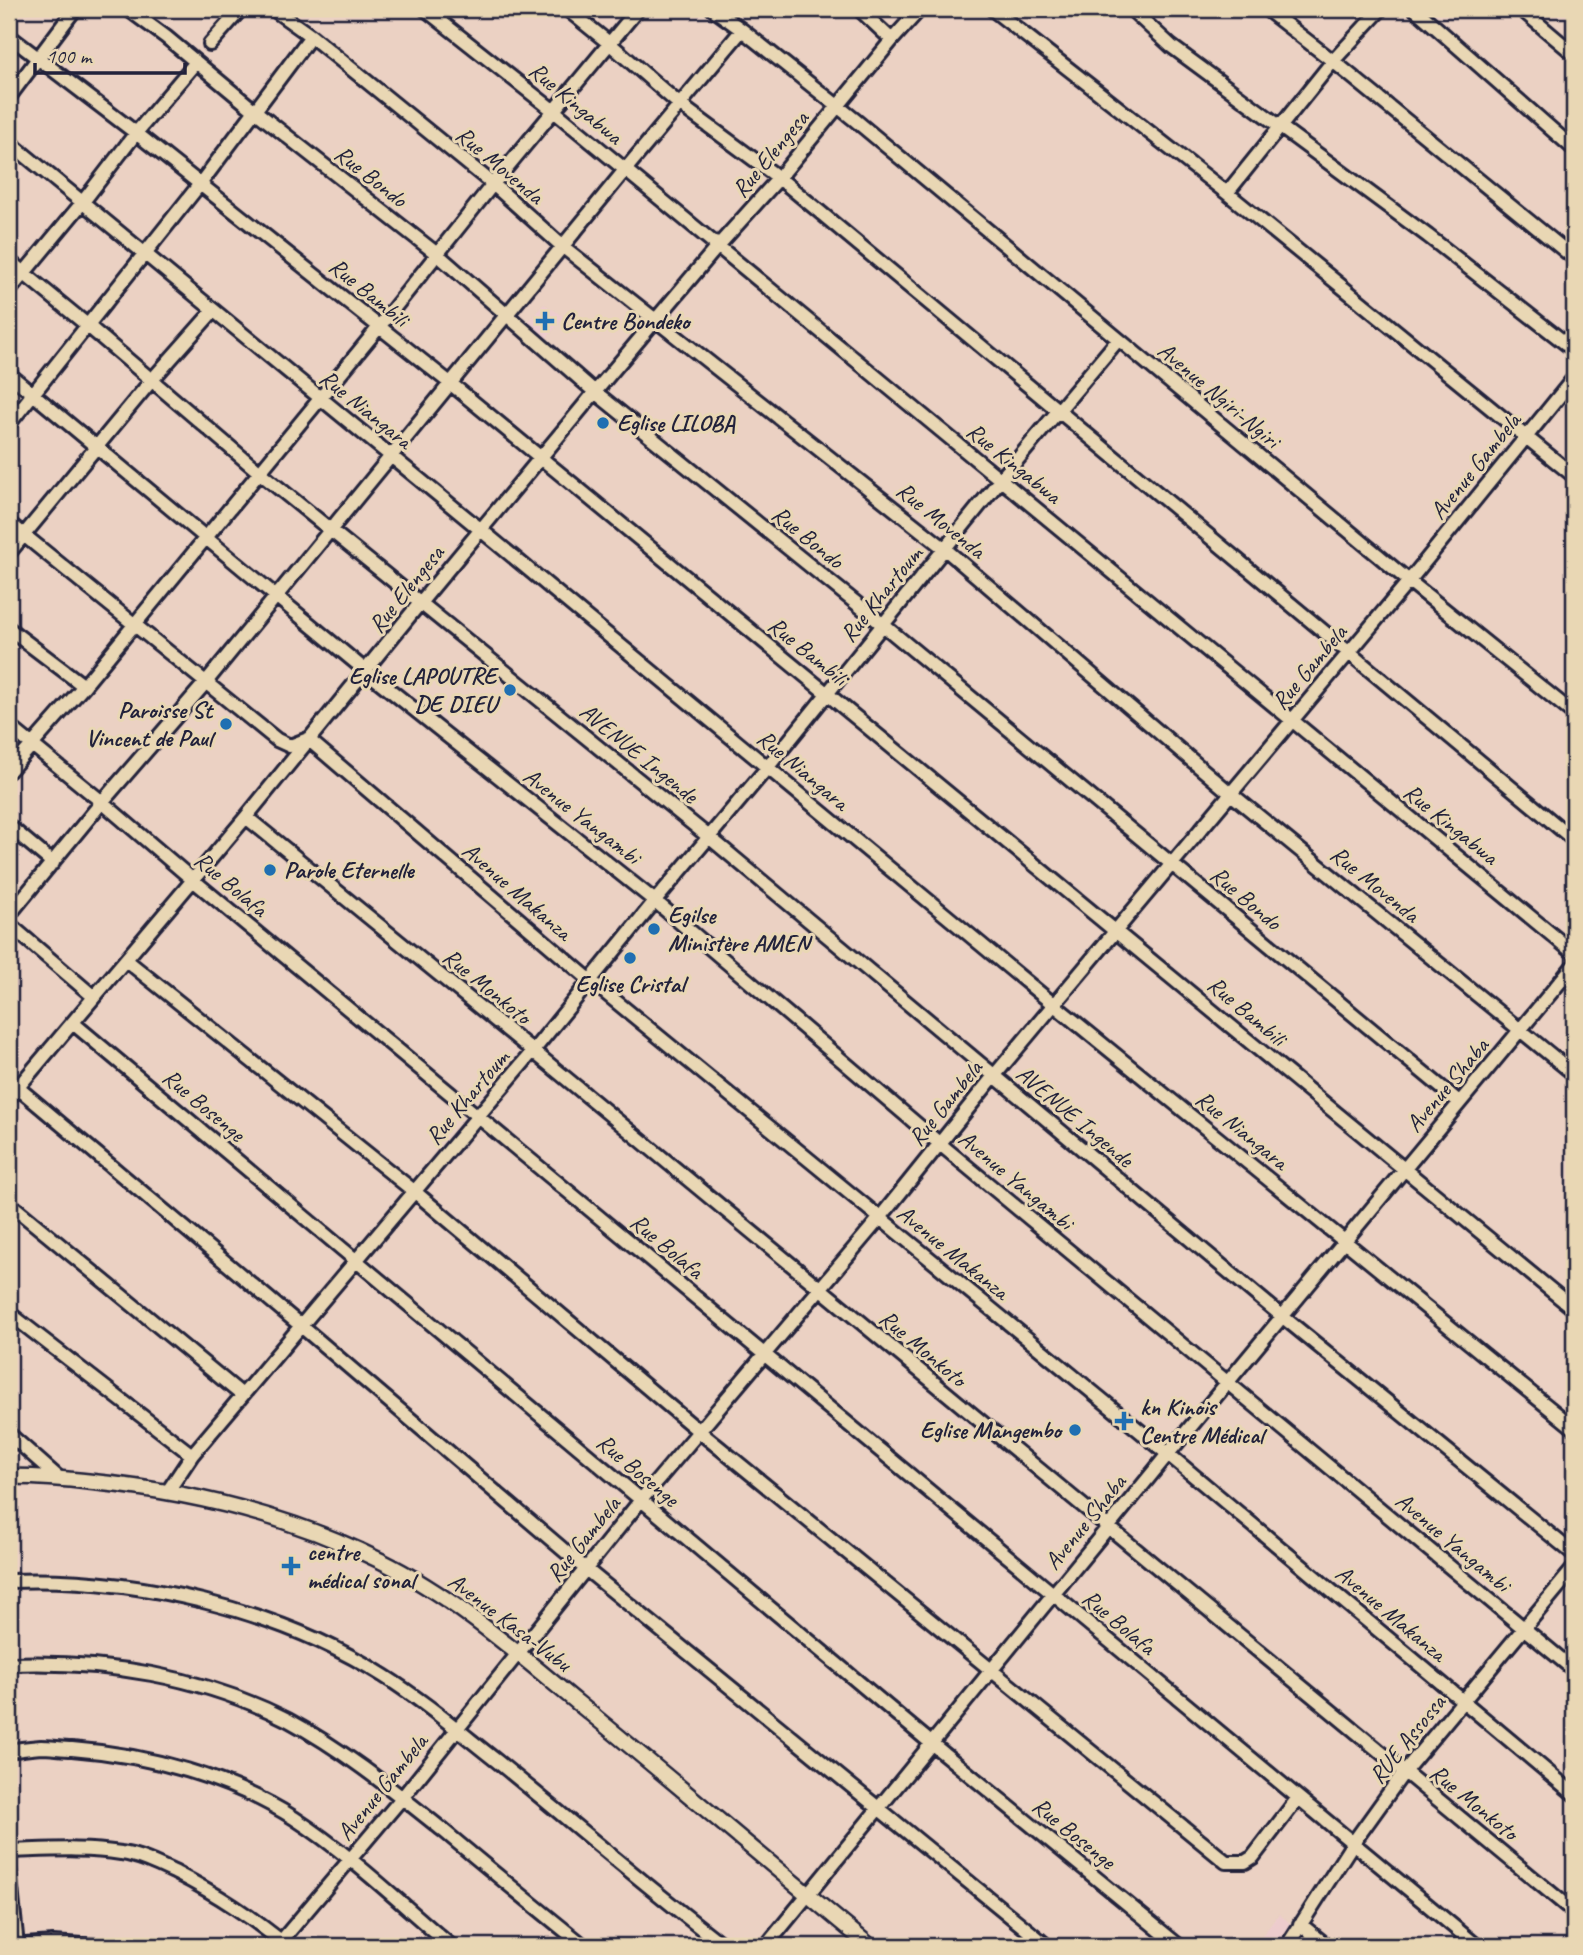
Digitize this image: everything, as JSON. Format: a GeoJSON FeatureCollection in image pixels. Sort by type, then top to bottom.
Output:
{"type":"FeatureCollection","features":[{"type":"Feature","properties":{"kind":"main road","name":"Avenue Kasa-Vubu"},"geometry":{"type":"LineString","coordinates":[[9,1477],[60,1479],[168,1491],[300,1525],[382,1562],[450,1603],[517,1654],[870,1946]]}},
{"type":"Feature","properties":{"kind":"street"},"geometry":{"type":"LineString","coordinates":[[9,97],[75,9]]}},
{"type":"Feature","properties":{"kind":"street","name":"Rue Bondo"},"geometry":{"type":"LineString","coordinates":[[128,9],[438,254],[595,392],[882,624],[1459,1102]]}},
{"type":"Feature","properties":{"kind":"street"},"geometry":{"type":"LineString","coordinates":[[210,44],[240,9]]}},
{"type":"Feature","properties":{"kind":"street","name":"Rue Movenda"},"geometry":{"type":"LineString","coordinates":[[273,9],[311,36],[493,184],[562,246],[945,549],[1230,793],[1574,1074]]}},
{"type":"Feature","properties":{"kind":"street","name":"Rue Kingabwa"},"geometry":{"type":"LineString","coordinates":[[425,9],[554,111],[1574,953]]}},
{"type":"Feature","properties":{"kind":"street"},"geometry":{"type":"LineString","coordinates":[[567,9],[679,104],[779,178],[1574,840]]}},
{"type":"Feature","properties":{"kind":"street"},"geometry":{"type":"LineString","coordinates":[[9,771],[84,687],[638,9]]}},
{"type":"Feature","properties":{"kind":"street","name":"Avenue Ngiri-Ngiri"},"geometry":{"type":"LineString","coordinates":[[713,9],[837,107],[1574,714]]}},
{"type":"Feature","properties":{"kind":"street"},"geometry":{"type":"LineString","coordinates":[[859,9],[892,40]]}},
{"type":"Feature","properties":{"kind":"street","name":"Rue Elengesa"},"geometry":{"type":"LineString","coordinates":[[9,1098],[246,817],[595,392],[920,9]]}},
{"type":"Feature","properties":{"kind":"street"},"geometry":{"type":"LineString","coordinates":[[992,9],[1227,193],[1574,476]]}},
{"type":"Feature","properties":{"kind":"street"},"geometry":{"type":"LineString","coordinates":[[1130,9],[1171,46],[1428,236],[1574,350]]}},
{"type":"Feature","properties":{"kind":"street"},"geometry":{"type":"LineString","coordinates":[[1266,9],[1574,258]]}},
{"type":"Feature","properties":{"kind":"street"},"geometry":{"type":"LineString","coordinates":[[1227,193],[1333,61],[1381,9]]}},
{"type":"Feature","properties":{"kind":"street"},"geometry":{"type":"LineString","coordinates":[[1415,9],[1574,149]]}},
{"type":"Feature","properties":{"kind":"street"},"geometry":{"type":"LineString","coordinates":[[1521,9],[1574,54]]}},
{"type":"Feature","properties":{"kind":"street"},"geometry":{"type":"LineString","coordinates":[[9,915],[206,681],[742,30]]}},
{"type":"Feature","properties":{"kind":"street","name":"Rue Bambili"},"geometry":{"type":"LineString","coordinates":[[9,36],[136,133],[450,383],[1574,1309]]}},
{"type":"Feature","properties":{"kind":"street"},"geometry":{"type":"LineString","coordinates":[[9,424],[200,184],[311,36]]}},
{"type":"Feature","properties":{"kind":"street"},"geometry":{"type":"LineString","coordinates":[[9,291],[196,62]]}},
{"type":"Feature","properties":{"kind":"street","name":"Rue Niangara"},"geometry":{"type":"LineString","coordinates":[[9,142],[1054,1004],[1574,1428]]}},
{"type":"Feature","properties":{"kind":"street","name":"AVENUE Ingende"},"geometry":{"type":"LineString","coordinates":[[9,261],[259,472],[709,837],[1283,1317],[1574,1554]]}},
{"type":"Feature","properties":{"kind":"street"},"geometry":{"type":"LineString","coordinates":[[9,553],[151,381],[213,311]]}},
{"type":"Feature","properties":{"kind":"street","name":"Rue Khartoum"},"geometry":{"type":"LineString","coordinates":[[168,1491],[192,1455],[533,1051],[1118,340]]}},
{"type":"Feature","properties":{"kind":"street","name":"Avenue Yangambi"},"geometry":{"type":"LineString","coordinates":[[9,374],[366,671],[655,901],[940,1144],[1574,1670]]}},
{"type":"Feature","properties":{"kind":"street","name":"Avenue Gambela"},"geometry":{"type":"LineString","coordinates":[[1409,580],[1574,379]]}},
{"type":"Feature","properties":{"kind":"street"},"geometry":{"type":"LineString","coordinates":[[9,523],[277,740],[290,746],[308,739]]}},
{"type":"Feature","properties":{"kind":"street","name":"Rue Gambela"},"geometry":{"type":"LineString","coordinates":[[517,1654],[641,1500],[1409,580]]}},
{"type":"Feature","properties":{"kind":"street"},"geometry":{"type":"LineString","coordinates":[[9,629],[84,687]]}},
{"type":"Feature","properties":{"kind":"street","name":"Rue Bolafa"},"geometry":{"type":"LineString","coordinates":[[9,726],[1477,1946]]}},
{"type":"Feature","properties":{"kind":"street","name":"Avenue Makanza"},"geometry":{"type":"LineString","coordinates":[[308,739],[591,981],[878,1219],[1168,1454],[1574,1794]]}},
{"type":"Feature","properties":{"kind":"street","name":"Rue Monkoto"},"geometry":{"type":"LineString","coordinates":[[246,817],[1574,1912]]}},
{"type":"Feature","properties":{"kind":"street"},"geometry":{"type":"LineString","coordinates":[[9,826],[53,863]]}},
{"type":"Feature","properties":{"kind":"street"},"geometry":{"type":"LineString","coordinates":[[9,925],[94,997]]}},
{"type":"Feature","properties":{"kind":"street"},"geometry":{"type":"LineString","coordinates":[[126,960],[415,1192],[700,1432],[1226,1862],[1245,1862],[1253,1857],[1298,1798]]}},
{"type":"Feature","properties":{"kind":"street","name":"Avenue Shaba"},"geometry":{"type":"LineString","coordinates":[[766,1946],[1107,1528],[1574,965]]}},
{"type":"Feature","properties":{"kind":"street","name":"Rue Bosenge"},"geometry":{"type":"LineString","coordinates":[[73,1023],[931,1743],[1179,1946]]}},
{"type":"Feature","properties":{"kind":"street"},"geometry":{"type":"LineString","coordinates":[[17,1087],[587,1570],[1048,1946]]}},
{"type":"Feature","properties":{"kind":"street"},"geometry":{"type":"LineString","coordinates":[[9,1203],[242,1395]]}},
{"type":"Feature","properties":{"kind":"street"},"geometry":{"type":"LineString","coordinates":[[9,1313],[192,1455]]}},
{"type":"Feature","properties":{"kind":"street"},"geometry":{"type":"LineString","coordinates":[[9,1434],[60,1479]]}},
{"type":"Feature","properties":{"kind":"street","name":"RUE Assossa"},"geometry":{"type":"LineString","coordinates":[[1287,1946],[1353,1843],[1405,1772],[1574,1568]]}},
{"type":"Feature","properties":{"kind":"street"},"geometry":{"type":"LineString","coordinates":[[9,1581],[112,1585],[164,1593],[250,1614],[334,1649],[384,1676],[456,1729],[724,1946]]}},
{"type":"Feature","properties":{"kind":"street","name":"Avenue Gambela"},"geometry":{"type":"LineString","coordinates":[[282,1945],[517,1654]]}},
{"type":"Feature","properties":{"kind":"street"},"geometry":{"type":"LineString","coordinates":[[9,1664],[93,1664],[157,1675],[229,1695],[288,1720],[368,1771],[584,1946]]}},
{"type":"Feature","properties":{"kind":"street"},"geometry":{"type":"LineString","coordinates":[[9,1751],[42,1747],[143,1758],[186,1770],[267,1803],[294,1818],[350,1860],[451,1946]]}},
{"type":"Feature","properties":{"kind":"street"},"geometry":{"type":"LineString","coordinates":[[9,1851],[91,1850],[124,1853],[160,1866],[201,1886],[262,1924],[282,1945]]}},
{"type":"Feature","properties":{"kind":"street"},"geometry":{"type":"LineString","coordinates":[[9,1868],[16,1946],[53,1943],[98,1946]]}},
{"type":"Feature","properties":{"kind":"street"},"geometry":{"type":"LineString","coordinates":[[1300,1924],[1327,1946]]}},
{"type":"Feature","properties":{"kind":"shaded area","name":"Centre Bondeko"},"geometry":{"type":"Polygon","coordinates":[[[544,304],[564,317],[545,340],[526,324],[544,304]]]}},
{"type":"Feature","properties":{"kind":"shaded area"},"geometry":{"type":"Polygon","coordinates":[[[1279,1914],[1291,1924],[1274,1946],[1254,1946],[1279,1914]]]}},
{"type":"Feature","properties":{"kind":"place","name":"Centre Bondeko"},"geometry":{"type":"Point","coordinates":[545,321]}},
{"type":"Feature","properties":{"kind":"place","name":"Eglise LILOBA"},"geometry":{"type":"Point","coordinates":[603,423]}},
{"type":"Feature","properties":{"kind":"place","name":"Eglise LAPOUTRE DE DIEU"},"geometry":{"type":"Point","coordinates":[510,690]}},
{"type":"Feature","properties":{"kind":"place","name":"Paroisse St Vincent de Paul"},"geometry":{"type":"Point","coordinates":[226,724]}},
{"type":"Feature","properties":{"kind":"place","name":"Parole Eternelle"},"geometry":{"type":"Point","coordinates":[270,870]}},
{"type":"Feature","properties":{"kind":"place","name":"Egilse Ministère AMEN"},"geometry":{"type":"Point","coordinates":[654,929]}},
{"type":"Feature","properties":{"kind":"place","name":"Eglise Cristal"},"geometry":{"type":"Point","coordinates":[630,958]}},
{"type":"Feature","properties":{"kind":"place","name":"kn Kinois Centre Médical"},"geometry":{"type":"Point","coordinates":[1124,1421]}},
{"type":"Feature","properties":{"kind":"place","name":"Eglise Mangembo"},"geometry":{"type":"Point","coordinates":[1075,1430]}},
{"type":"Feature","properties":{"kind":"place","name":"centre médical sonal"},"geometry":{"type":"Point","coordinates":[291,1566]}}]}
